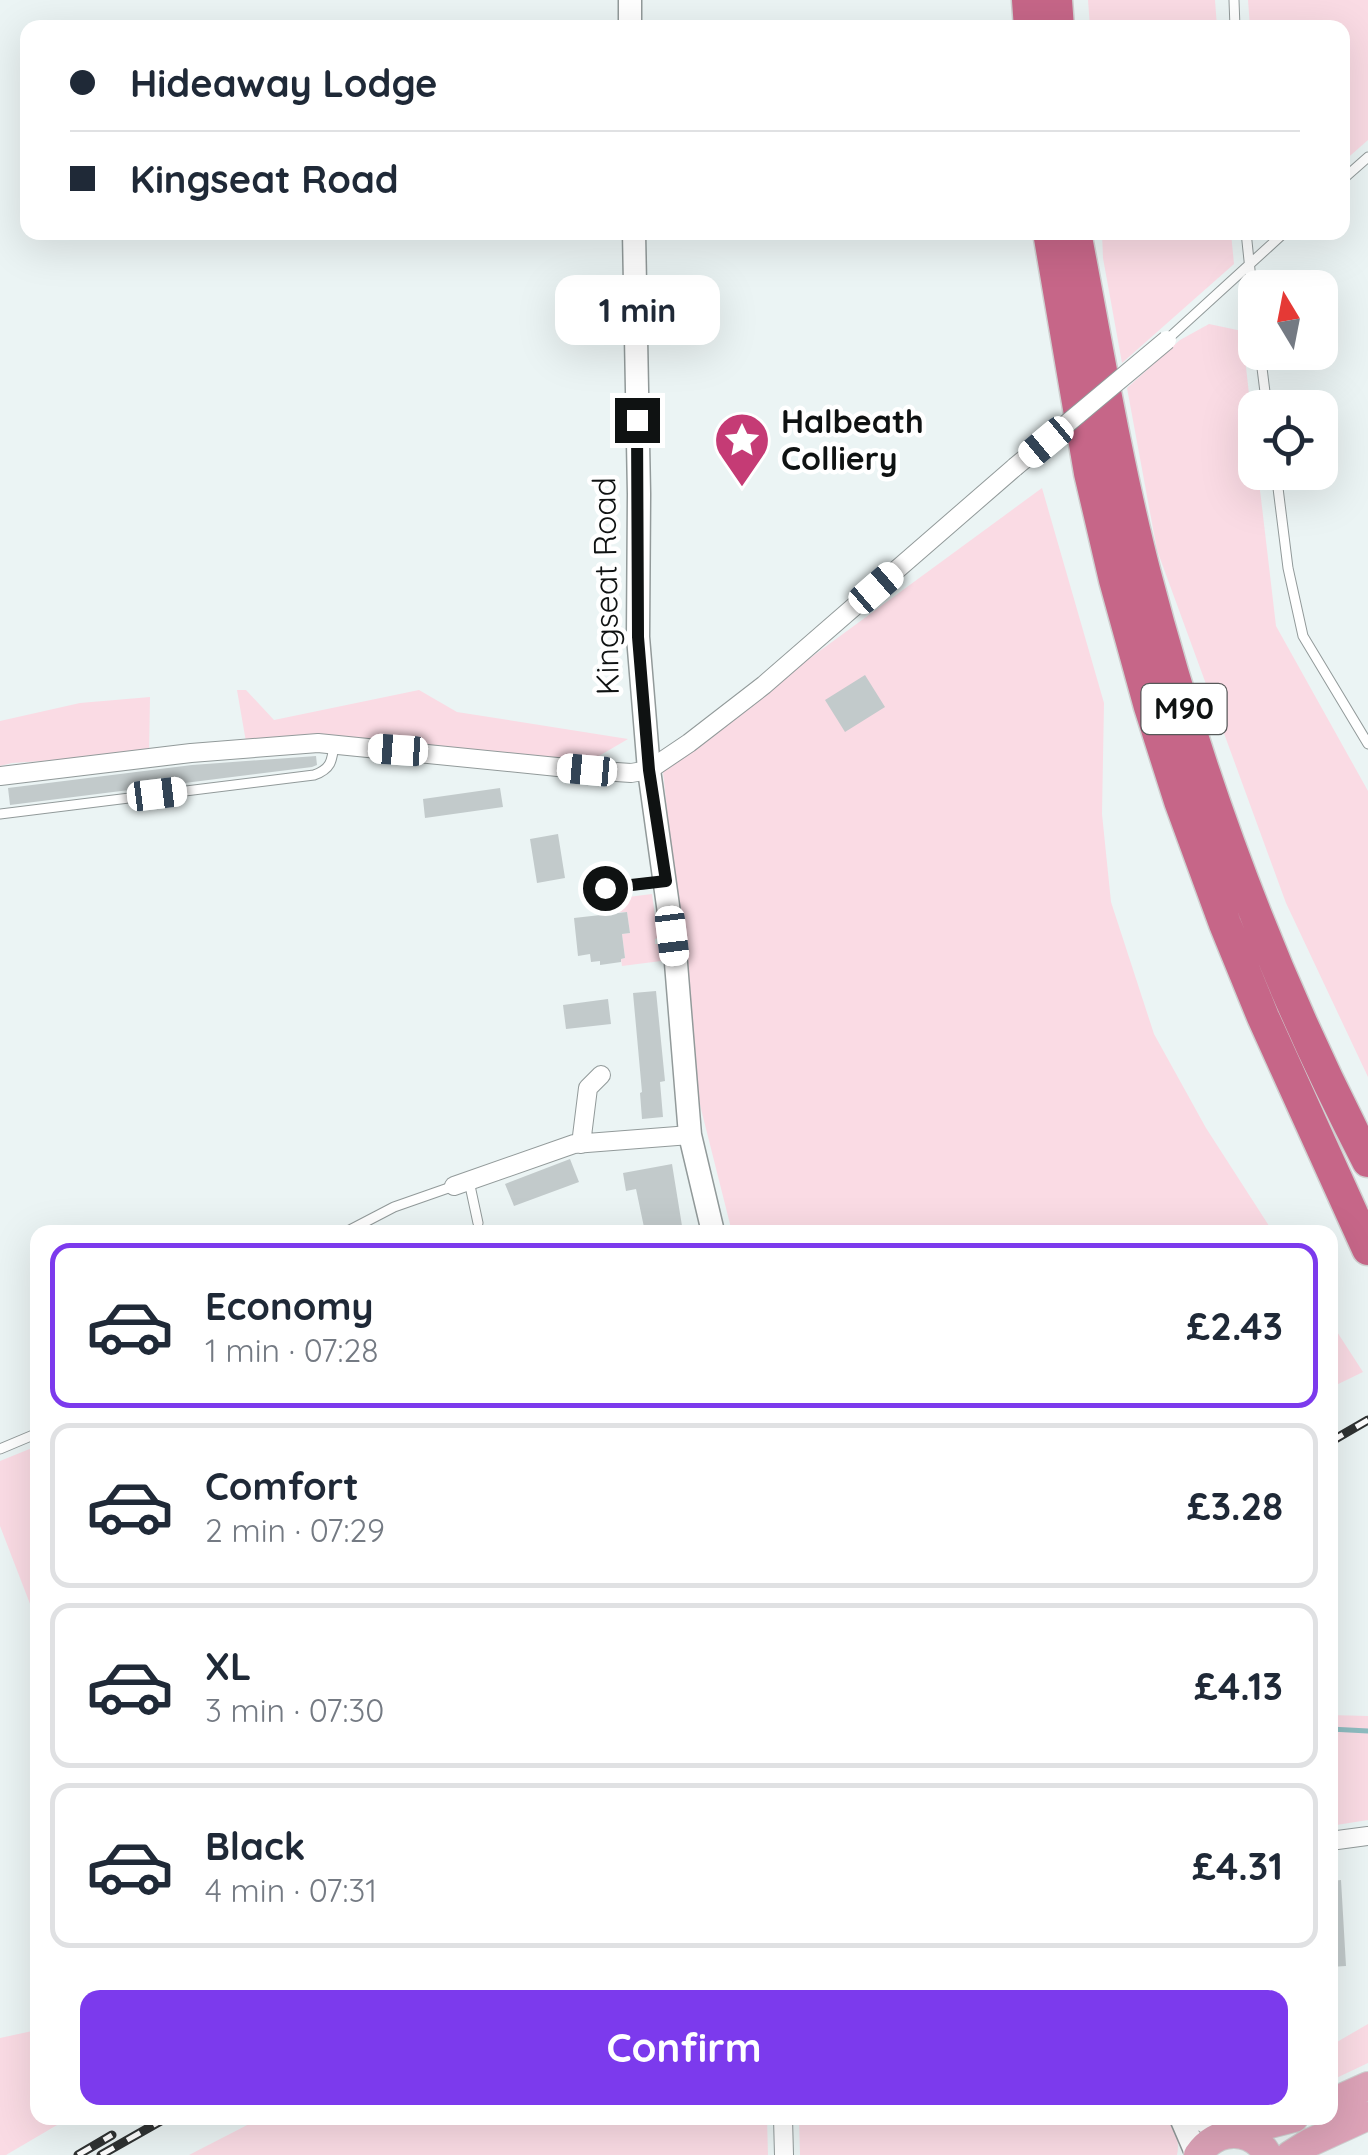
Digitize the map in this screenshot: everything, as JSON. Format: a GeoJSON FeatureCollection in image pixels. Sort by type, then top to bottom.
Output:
{"type":"FeatureCollection","features":[{"type":"Feature","properties":{"kind":"highway","name":"M90"},"geometry":{"type":"LineString","coordinates":[[1050,240],[1090,473],[1150,707],[1225,924],[1368,1250]]}},
{"type":"Feature","properties":{"kind":"highway","name":"M90"},"geometry":{"type":"LineString","coordinates":[[1077,240],[1145,574],[1178,691],[1242,882],[1309,1044],[1368,1161]]}},
{"type":"Feature","properties":{"kind":"highway","name":"M90"},"geometry":{"type":"LineString","coordinates":[[1299,1098],[1368,1226]]}},
{"type":"Feature","properties":{"kind":"main road"},"geometry":{"type":"LineString","coordinates":[[1338,2099],[1368,2086]]}},
{"type":"Feature","properties":{"kind":"main road"},"geometry":{"type":"LineString","coordinates":[[1290,2155],[1368,2116]]}},
{"type":"Feature","properties":{"kind":"main road"},"geometry":{"type":"LineString","coordinates":[[1198,2155],[1212,2140],[1265,2125]]}},
{"type":"Feature","properties":{"kind":"main road"},"geometry":{"type":"LineString","coordinates":[[1232,2133],[1248,2136],[1268,2155]]}},
{"type":"Feature","properties":{"kind":"street","name":"Kingseat Road"},"geometry":{"type":"LineString","coordinates":[[634,240],[638,637],[649,770],[676,963],[690,1135],[712,1225]]}},
{"type":"Feature","properties":{"kind":"street"},"geometry":{"type":"LineString","coordinates":[[0,776],[254,746],[318,743],[587,770],[649,770],[764,685],[1169,338]]}},
{"type":"Feature","properties":{"kind":"street"},"geometry":{"type":"LineString","coordinates":[[581,1144],[588,1088],[601,1075]]}},
{"type":"Feature","properties":{"kind":"street"},"geometry":{"type":"LineString","coordinates":[[462,1184],[574,1144],[690,1135]]}},
{"type":"Feature","properties":{"kind":"street"},"geometry":{"type":"LineString","coordinates":[[1338,1840],[1368,1836]]}},
{"type":"Feature","properties":{"kind":"street"},"geometry":{"type":"LineString","coordinates":[[783,2125],[784,2155]]}},
{"type":"Feature","properties":{"kind":"street"},"geometry":{"type":"LineString","coordinates":[[1184,2125],[1198,2155]]}},
{"type":"Feature","properties":{"kind":"street"},"geometry":{"type":"LineString","coordinates":[[1215,2125],[1232,2133]]}},
{"type":"Feature","properties":{"kind":"lane"},"geometry":{"type":"LineString","coordinates":[[1246,240],[1248,270]]}},
{"type":"Feature","properties":{"kind":"lane"},"geometry":{"type":"LineString","coordinates":[[1169,338],[1277,240]]}},
{"type":"Feature","properties":{"kind":"lane"},"geometry":{"type":"LineString","coordinates":[[1278,490],[1288,568],[1303,636],[1368,744]]}},
{"type":"Feature","properties":{"kind":"lane"},"geometry":{"type":"LineString","coordinates":[[0,814],[314,775],[332,763],[334,745]]}},
{"type":"Feature","properties":{"kind":"lane"},"geometry":{"type":"LineString","coordinates":[[605,888],[666,881]]}},
{"type":"Feature","properties":{"kind":"lane"},"geometry":{"type":"LineString","coordinates":[[359,1225],[394,1207],[462,1184],[478,1223]]}},
{"type":"Feature","properties":{"kind":"lane"},"geometry":{"type":"LineString","coordinates":[[0,1449],[30,1436]]}},
{"type":"Feature","properties":{"kind":"shaded area"},"geometry":{"type":"Polygon","coordinates":[[[1088,0],[1215,0],[1216,20],[1089,20],[1088,0]]]}},
{"type":"Feature","properties":{"kind":"shaded area"},"geometry":{"type":"Polygon","coordinates":[[[1248,0],[1368,0],[1368,140],[1350,156],[1350,20],[1249,20],[1248,0]]]}},
{"type":"Feature","properties":{"kind":"shaded area"},"geometry":{"type":"Polygon","coordinates":[[[1102,240],[1232,240],[1234,264],[1122,363],[1102,240]]]}},
{"type":"Feature","properties":{"kind":"shaded area"},"geometry":{"type":"Polygon","coordinates":[[[1209,324],[1238,330],[1238,370],[1246,370],[1249,390],[1238,390],[1238,490],[1260,490],[1276,626],[1368,791],[1368,1077],[1286,903],[1157,550],[1127,388],[1180,340],[1209,324]]]}},
{"type":"Feature","properties":{"kind":"shaded area"},"geometry":{"type":"Polygon","coordinates":[[[1042,488],[1104,703],[1102,814],[1111,902],[1154,1034],[1206,1128],[1268,1225],[730,1225],[697,1093],[663,772],[757,697],[1042,488]]]}},
{"type":"Feature","properties":{"kind":"shaded area"},"geometry":{"type":"Polygon","coordinates":[[[237,690],[246,690],[274,720],[419,690],[457,712],[628,739],[587,763],[246,742],[237,690]]]}},
{"type":"Feature","properties":{"kind":"shaded area"},"geometry":{"type":"Polygon","coordinates":[[[150,697],[149,754],[0,766],[0,721],[80,703],[150,697]]]}},
{"type":"Feature","properties":{"kind":"shaded area"},"geometry":{"type":"Polygon","coordinates":[[[652,894],[658,938],[655,944],[659,944],[661,961],[622,966],[622,934],[630,933],[627,912],[606,911],[597,901],[652,894]]]}},
{"type":"Feature","properties":{"kind":"shaded area"},"geometry":{"type":"Polygon","coordinates":[[[1338,1333],[1363,1372],[1338,1384],[1338,1333]]]}},
{"type":"Feature","properties":{"kind":"shaded area"},"geometry":{"type":"Polygon","coordinates":[[[30,1449],[30,1604],[0,1526],[0,1461],[30,1449]]]}},
{"type":"Feature","properties":{"kind":"shaded area"},"geometry":{"type":"Polygon","coordinates":[[[1338,1715],[1368,1716],[1368,1820],[1338,1825],[1338,1715]]]}},
{"type":"Feature","properties":{"kind":"shaded area"},"geometry":{"type":"Polygon","coordinates":[[[1368,2024],[1368,2063],[1338,2077],[1338,2041],[1368,2024]]]}},
{"type":"Feature","properties":{"kind":"shaded area"},"geometry":{"type":"Polygon","coordinates":[[[30,2032],[30,2125],[57,2125],[6,2155],[0,2155],[0,2038],[30,2032]]]}},
{"type":"Feature","properties":{"kind":"shaded area"},"geometry":{"type":"Polygon","coordinates":[[[247,2125],[767,2125],[768,2155],[189,2155],[247,2125]]]}},
{"type":"Feature","properties":{"kind":"shaded area"},"geometry":{"type":"Polygon","coordinates":[[[799,2125],[1173,2125],[1178,2150],[1177,2155],[800,2155],[799,2125]]]}},
{"type":"Feature","properties":{"kind":"building"},"geometry":{"type":"Polygon","coordinates":[[[865,675],[885,707],[845,732],[825,700],[865,675]]]}},
{"type":"Feature","properties":{"kind":"building"},"geometry":{"type":"Polygon","coordinates":[[[316,756],[317,765],[312,767],[10,805],[8,788],[192,765],[316,756]]]}},
{"type":"Feature","properties":{"kind":"building"},"geometry":{"type":"Polygon","coordinates":[[[500,788],[503,807],[425,818],[423,799],[500,788]]]}},
{"type":"Feature","properties":{"kind":"building"},"geometry":{"type":"Polygon","coordinates":[[[558,834],[565,878],[537,883],[530,839],[558,834]]]}},
{"type":"Feature","properties":{"kind":"building"},"geometry":{"type":"Polygon","coordinates":[[[627,912],[630,933],[622,934],[625,958],[621,962],[600,965],[600,961],[591,962],[590,954],[578,956],[574,918],[627,912]]]}},
{"type":"Feature","properties":{"kind":"building"},"geometry":{"type":"Polygon","coordinates":[[[656,991],[665,1081],[660,1082],[663,1117],[642,1119],[633,993],[656,991]]]}},
{"type":"Feature","properties":{"kind":"building"},"geometry":{"type":"Polygon","coordinates":[[[608,999],[611,1024],[566,1029],[563,1005],[608,999]]]}},
{"type":"Feature","properties":{"kind":"building"},"geometry":{"type":"Polygon","coordinates":[[[570,1159],[579,1182],[514,1206],[505,1184],[570,1159]]]}},
{"type":"Feature","properties":{"kind":"building"},"geometry":{"type":"Polygon","coordinates":[[[672,1164],[682,1225],[644,1225],[636,1189],[626,1191],[623,1173],[672,1164]]]}},
{"type":"Feature","properties":{"kind":"building"},"geometry":{"type":"Polygon","coordinates":[[[1341,1880],[1346,1966],[1338,1966],[1341,1880]]]}},
{"type":"Feature","properties":{"kind":"waterway"},"geometry":{"type":"LineString","coordinates":[[1338,1729],[1368,1731]]}},
{"type":"Feature","properties":{"kind":"railway"},"geometry":{"type":"LineString","coordinates":[[1338,1437],[1368,1420]]}},
{"type":"Feature","properties":{"kind":"railway"},"geometry":{"type":"LineString","coordinates":[[101,2155],[154,2125]]}},
{"type":"Feature","properties":{"kind":"railway"},"geometry":{"type":"LineString","coordinates":[[78,2155],[112,2135]]}},
{"type":"Feature","properties":{"kind":"place","name":"Halbeath Colliery"},"geometry":{"type":"Point","coordinates":[742,489]}},
{"type":"Feature","properties":{"kind":"route"},"geometry":{"type":"LineString","coordinates":[[605,888],[666,881],[649,770],[638,637],[637,420]]}}]}
